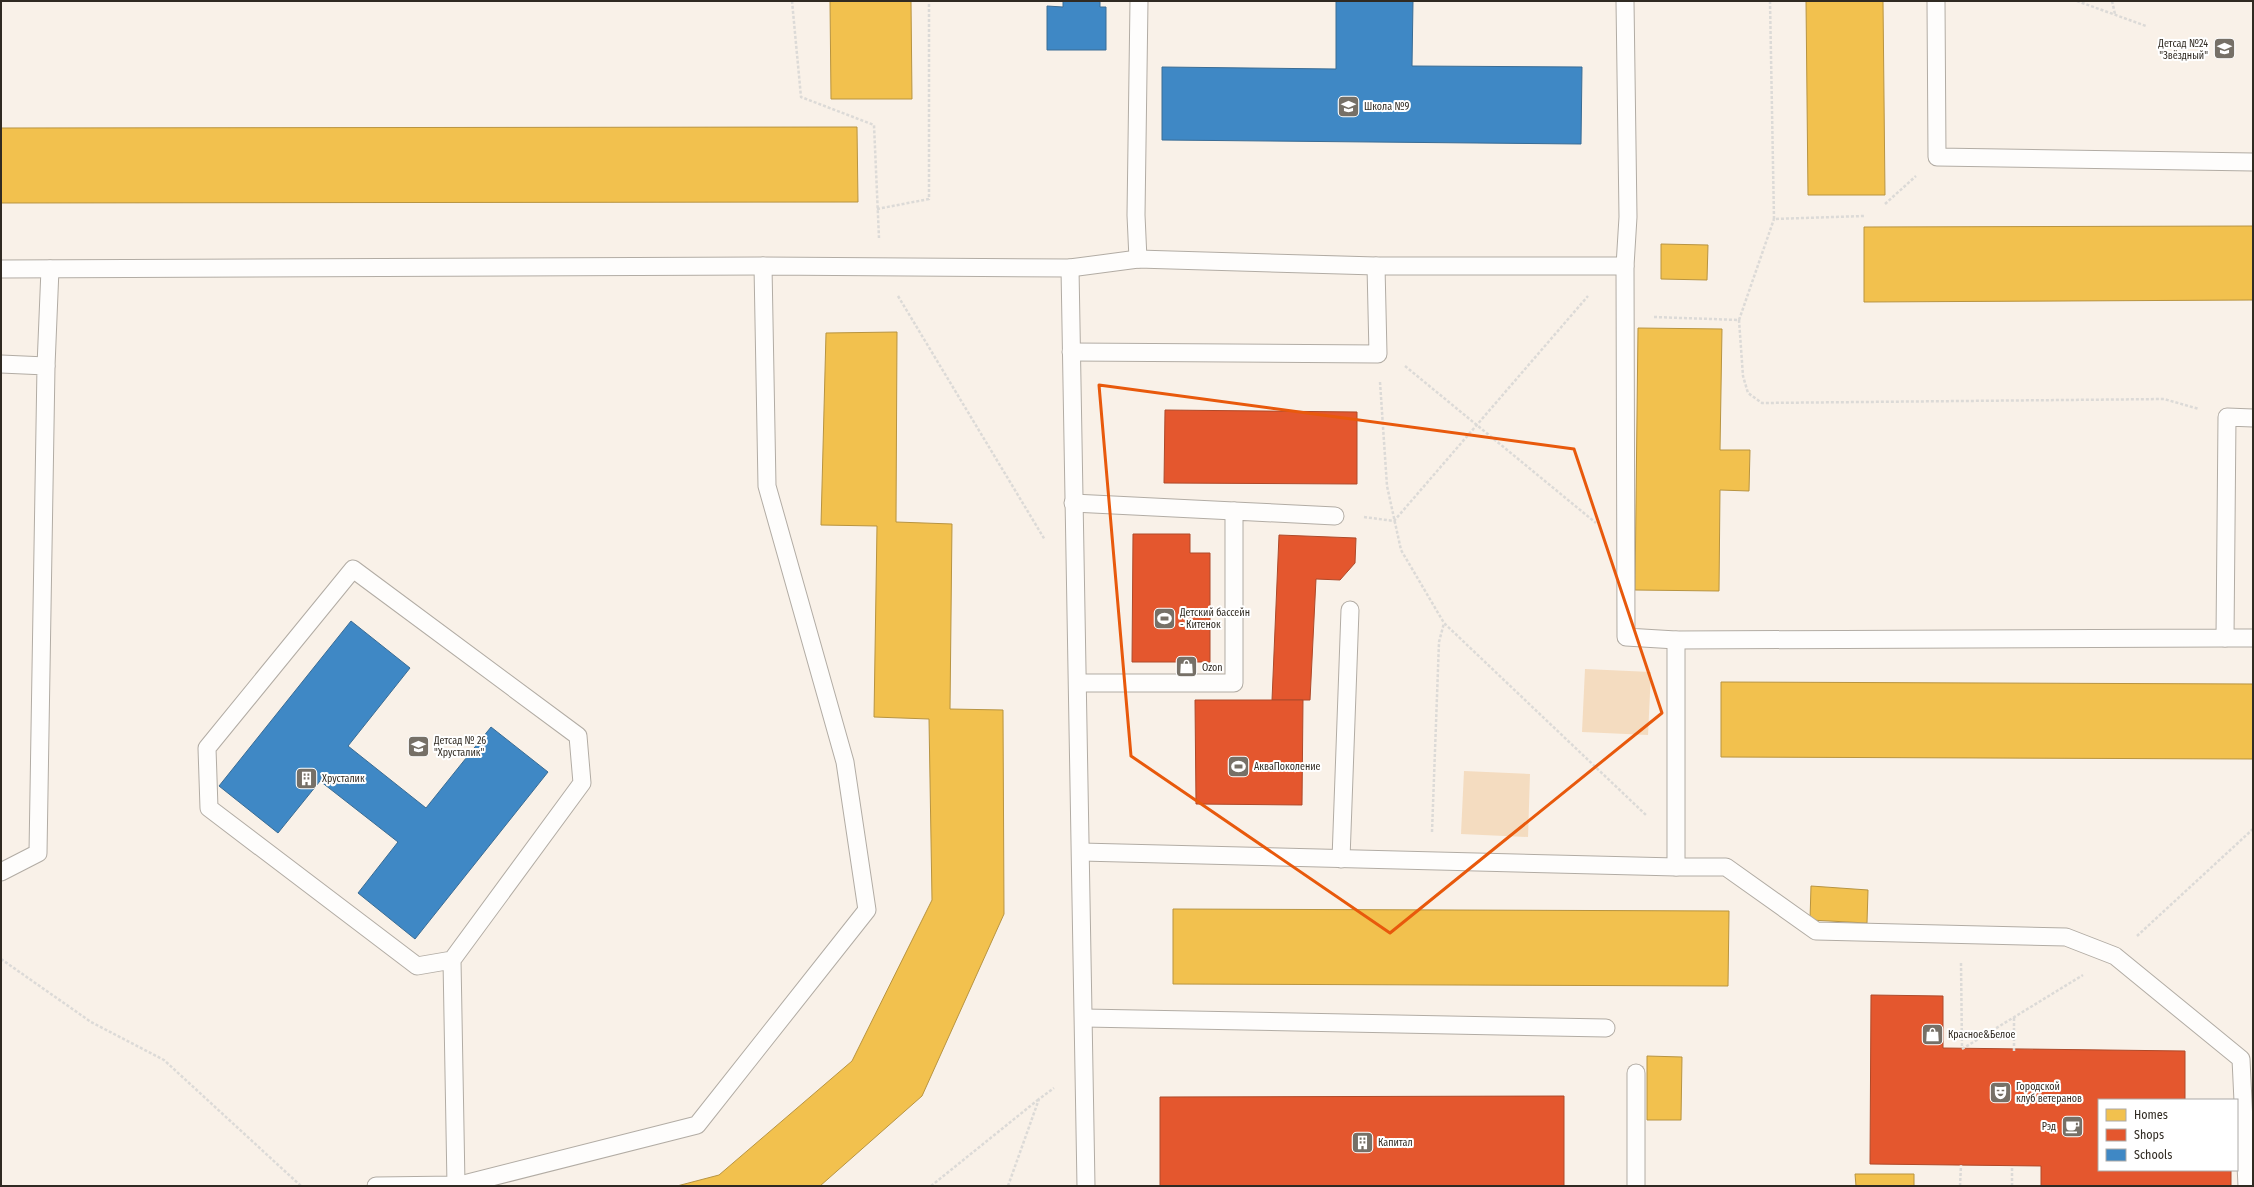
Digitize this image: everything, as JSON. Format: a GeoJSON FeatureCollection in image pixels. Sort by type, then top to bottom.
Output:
{"type":"FeatureCollection","features":[{"type":"Feature","properties":{"kind":"lane"},"geometry":{"type":"LineString","coordinates":[[1138,259],[1136,215],[1140,1]]}},
{"type":"Feature","properties":{"kind":"lane"},"geometry":{"type":"LineString","coordinates":[[1625,1],[1628,218],[1619,266],[1626,316],[1626,637],[1676,640],[2253,638]]}},
{"type":"Feature","properties":{"kind":"lane"},"geometry":{"type":"LineString","coordinates":[[1936,1],[1937,157],[2253,162]]}},
{"type":"Feature","properties":{"kind":"lane"},"geometry":{"type":"LineString","coordinates":[[1,269],[763,266],[1070,268],[1138,259],[1376,266],[1619,266]]}},
{"type":"Feature","properties":{"kind":"lane"},"geometry":{"type":"LineString","coordinates":[[376,1186],[456,1186],[697,1125],[867,910],[845,762],[767,486],[763,266]]}},
{"type":"Feature","properties":{"kind":"lane"},"geometry":{"type":"LineString","coordinates":[[1070,352],[1378,349],[1376,266]]}},
{"type":"Feature","properties":{"kind":"lane"},"geometry":{"type":"LineString","coordinates":[[1070,268],[1070,352],[1078,683],[1086,1186]]}},
{"type":"Feature","properties":{"kind":"lane"},"geometry":{"type":"LineString","coordinates":[[1,872],[38,853],[46,366],[50,269]]}},
{"type":"Feature","properties":{"kind":"lane"},"geometry":{"type":"LineString","coordinates":[[1,364],[46,366]]}},
{"type":"Feature","properties":{"kind":"lane"},"geometry":{"type":"LineString","coordinates":[[2225,638],[2227,417],[2253,418]]}},
{"type":"Feature","properties":{"kind":"lane"},"geometry":{"type":"LineString","coordinates":[[1073,503],[1335,516]]}},
{"type":"Feature","properties":{"kind":"lane"},"geometry":{"type":"LineString","coordinates":[[1078,683],[1234,683],[1234,512]]}},
{"type":"Feature","properties":{"kind":"lane"},"geometry":{"type":"LineString","coordinates":[[452,960],[417,966],[209,808],[207,748],[353,568],[578,736],[582,783],[452,960],[456,1186]]}},
{"type":"Feature","properties":{"kind":"lane"},"geometry":{"type":"LineString","coordinates":[[1341,859],[1350,610]]}},
{"type":"Feature","properties":{"kind":"lane"},"geometry":{"type":"LineString","coordinates":[[1676,640],[1676,867]]}},
{"type":"Feature","properties":{"kind":"lane"},"geometry":{"type":"LineString","coordinates":[[1081,852],[1726,867],[1816,931],[1960,936],[2066,937],[2115,956],[2241,1059],[2247,1186]]}},
{"type":"Feature","properties":{"kind":"lane"},"geometry":{"type":"LineString","coordinates":[[1084,1018],[1606,1028]]}},
{"type":"Feature","properties":{"kind":"lane"},"geometry":{"type":"LineString","coordinates":[[1636,1073],[1636,1186]]}},
{"type":"Feature","properties":{"kind":"path"},"geometry":{"type":"LineString","coordinates":[[792,1],[801,98],[874,125],[880,267],[1045,541]]}},
{"type":"Feature","properties":{"kind":"path"},"geometry":{"type":"LineString","coordinates":[[877,209],[929,199],[929,1]]}},
{"type":"Feature","properties":{"kind":"path"},"geometry":{"type":"LineString","coordinates":[[1770,1],[1774,219],[1739,320],[1743,376],[1748,393],[1762,403],[2164,399],[2227,417]]}},
{"type":"Feature","properties":{"kind":"path"},"geometry":{"type":"LineString","coordinates":[[2077,1],[2146,26]]}},
{"type":"Feature","properties":{"kind":"path"},"geometry":{"type":"LineString","coordinates":[[2112,1],[2115,15]]}},
{"type":"Feature","properties":{"kind":"path"},"geometry":{"type":"LineString","coordinates":[[1884,204],[1937,157]]}},
{"type":"Feature","properties":{"kind":"path"},"geometry":{"type":"LineString","coordinates":[[1774,219],[1864,216]]}},
{"type":"Feature","properties":{"kind":"path"},"geometry":{"type":"LineString","coordinates":[[1394,521],[1477,425],[1619,266]]}},
{"type":"Feature","properties":{"kind":"path"},"geometry":{"type":"LineString","coordinates":[[1626,316],[1739,320]]}},
{"type":"Feature","properties":{"kind":"path"},"geometry":{"type":"LineString","coordinates":[[1378,349],[1477,425],[1625,547]]}},
{"type":"Feature","properties":{"kind":"path"},"geometry":{"type":"LineString","coordinates":[[1378,349],[1387,486],[1401,550],[1444,623],[1646,815],[1649,821]]}},
{"type":"Feature","properties":{"kind":"path"},"geometry":{"type":"LineString","coordinates":[[1335,516],[1394,521]]}},
{"type":"Feature","properties":{"kind":"path"},"geometry":{"type":"LineString","coordinates":[[1431,860],[1439,642],[1444,623]]}},
{"type":"Feature","properties":{"kind":"path"},"geometry":{"type":"LineString","coordinates":[[1960,936],[1962,1049]]}},
{"type":"Feature","properties":{"kind":"path"},"geometry":{"type":"LineString","coordinates":[[1,959],[91,1022],[164,1060],[301,1186]]}},
{"type":"Feature","properties":{"kind":"path"},"geometry":{"type":"LineString","coordinates":[[2014,1017],[2014,1051]]}},
{"type":"Feature","properties":{"kind":"path"},"geometry":{"type":"LineString","coordinates":[[931,1186],[1039,1098],[1084,1066]]}},
{"type":"Feature","properties":{"kind":"path"},"geometry":{"type":"LineString","coordinates":[[1008,1186],[1039,1098]]}},
{"type":"Feature","properties":{"kind":"path"},"geometry":{"type":"LineString","coordinates":[[1960,1186],[1961,1165]]}},
{"type":"Feature","properties":{"kind":"path"},"geometry":{"type":"LineString","coordinates":[[2012,1167],[2012,1186]]}},
{"type":"Feature","properties":{"kind":"highlighted area"},"geometry":{"type":"Polygon","coordinates":[[[1099,385],[1574,449],[1662,713],[1390,933],[1131,756],[1099,385]]]}},
{"type":"Feature","properties":{"kind":"shaded area"},"geometry":{"type":"Polygon","coordinates":[[[1585,669],[1651,672],[1648,735],[1582,732],[1585,669]]]}},
{"type":"Feature","properties":{"kind":"shaded area"},"geometry":{"type":"Polygon","coordinates":[[[1464,771],[1530,774],[1528,837],[1461,834],[1464,771]]]}},
{"type":"Feature","properties":{"kind":"building: Homes"},"geometry":{"type":"Polygon","coordinates":[[[830,1],[911,1],[912,99],[831,99],[830,1]]]}},
{"type":"Feature","properties":{"kind":"building: Homes"},"geometry":{"type":"Polygon","coordinates":[[[1806,1],[1883,1],[1885,195],[1808,195],[1806,1]]]}},
{"type":"Feature","properties":{"kind":"building: Homes"},"geometry":{"type":"Polygon","coordinates":[[[857,127],[858,202],[1,203],[1,128],[857,127]]]}},
{"type":"Feature","properties":{"kind":"building: Homes"},"geometry":{"type":"Polygon","coordinates":[[[2253,226],[2253,300],[1864,302],[1864,227],[2253,226]]]}},
{"type":"Feature","properties":{"kind":"building: Homes"},"geometry":{"type":"Polygon","coordinates":[[[1661,244],[1708,245],[1707,280],[1661,279],[1661,244]]]}},
{"type":"Feature","properties":{"kind":"building: Homes"},"geometry":{"type":"Polygon","coordinates":[[[1638,328],[1722,329],[1720,450],[1750,450],[1749,491],[1720,490],[1719,591],[1635,590],[1638,328]]]}},
{"type":"Feature","properties":{"kind":"building: Homes"},"geometry":{"type":"Polygon","coordinates":[[[897,332],[896,522],[952,524],[950,709],[1003,710],[1004,914],[922,1096],[820,1186],[677,1186],[719,1175],[852,1061],[932,900],[929,719],[874,717],[877,526],[821,525],[826,333],[897,332]]]}},
{"type":"Feature","properties":{"kind":"building: Homes"},"geometry":{"type":"Polygon","coordinates":[[[1721,682],[2253,684],[2253,759],[1721,757],[1721,682]]]}},
{"type":"Feature","properties":{"kind":"building: Homes"},"geometry":{"type":"Polygon","coordinates":[[[1811,886],[1868,890],[1867,923],[1810,920],[1811,886]]]}},
{"type":"Feature","properties":{"kind":"building: Homes"},"geometry":{"type":"Polygon","coordinates":[[[1173,909],[1729,911],[1728,986],[1173,984],[1173,909]]]}},
{"type":"Feature","properties":{"kind":"building: Homes"},"geometry":{"type":"Polygon","coordinates":[[[1647,1056],[1682,1057],[1681,1120],[1647,1120],[1647,1056]]]}},
{"type":"Feature","properties":{"kind":"building: Homes"},"geometry":{"type":"Polygon","coordinates":[[[1855,1174],[1914,1174],[1914,1186],[1856,1186],[1855,1174]]]}},
{"type":"Feature","properties":{"kind":"building: Shops"},"geometry":{"type":"Polygon","coordinates":[[[1165,410],[1357,412],[1357,484],[1164,483],[1165,410]]]}},
{"type":"Feature","properties":{"kind":"building: Shops"},"geometry":{"type":"Polygon","coordinates":[[[1133,534],[1190,534],[1190,553],[1210,553],[1210,662],[1132,662],[1133,534]]]}},
{"type":"Feature","properties":{"kind":"building: Shops"},"geometry":{"type":"Polygon","coordinates":[[[1279,535],[1356,538],[1355,563],[1340,580],[1316,579],[1310,700],[1272,700],[1279,535]]]}},
{"type":"Feature","properties":{"kind":"building: Shops"},"geometry":{"type":"Polygon","coordinates":[[[1195,700],[1303,700],[1302,805],[1196,804],[1195,700]]]}},
{"type":"Feature","properties":{"kind":"building: Shops"},"geometry":{"type":"Polygon","coordinates":[[[1871,995],[1943,996],[1943,1048],[2185,1051],[2185,1099],[2098,1099],[2098,1171],[2231,1171],[2231,1186],[2041,1186],[2041,1166],[1870,1164],[1871,995]]]}},
{"type":"Feature","properties":{"kind":"building: Shops","name":"Капитал"},"geometry":{"type":"Polygon","coordinates":[[[1564,1096],[1564,1186],[1160,1186],[1160,1097],[1564,1096]]]}},
{"type":"Feature","properties":{"kind":"building: Schools"},"geometry":{"type":"Polygon","coordinates":[[[1063,1],[1100,1],[1100,7],[1106,7],[1106,50],[1047,50],[1047,6],[1063,7],[1063,1]]]}},
{"type":"Feature","properties":{"kind":"building: Schools"},"geometry":{"type":"Polygon","coordinates":[[[1336,1],[1413,1],[1412,66],[1582,67],[1581,144],[1162,140],[1162,67],[1336,69],[1336,1]]]}},
{"type":"Feature","properties":{"kind":"building: Schools","name":"Хрусталик"},"geometry":{"type":"Polygon","coordinates":[[[351,621],[410,668],[348,746],[426,808],[491,727],[548,772],[415,939],[358,893],[398,842],[320,781],[278,833],[219,786],[351,621]]]}},
{"type":"Feature","properties":{"kind":"place","name":"Детсад №24 \"Звёздный\""},"geometry":{"type":"Point","coordinates":[2224,49]}},
{"type":"Feature","properties":{"kind":"place","name":"Школа №9"},"geometry":{"type":"Point","coordinates":[1348,106]}},
{"type":"Feature","properties":{"kind":"place","name":"Детский бассейн - Китенок"},"geometry":{"type":"Point","coordinates":[1165,618]}},
{"type":"Feature","properties":{"kind":"place","name":"Ozon"},"geometry":{"type":"Point","coordinates":[1186,667]}},
{"type":"Feature","properties":{"kind":"place","name":"Детсад № 26 \"Хрусталик\""},"geometry":{"type":"Point","coordinates":[418,746]}},
{"type":"Feature","properties":{"kind":"place","name":"АкваПоколение"},"geometry":{"type":"Point","coordinates":[1239,766]}},
{"type":"Feature","properties":{"kind":"place","name":"Хрусталик"},"geometry":{"type":"Point","coordinates":[307,778]}},
{"type":"Feature","properties":{"kind":"place","name":"Красное&Белое"},"geometry":{"type":"Point","coordinates":[1932,1034]}},
{"type":"Feature","properties":{"kind":"place","name":"Городской клуб ветеранов"},"geometry":{"type":"Point","coordinates":[2001,1092]}},
{"type":"Feature","properties":{"kind":"place","name":"Рэд"},"geometry":{"type":"Point","coordinates":[2072,1126]}},
{"type":"Feature","properties":{"kind":"place","name":"Капитал"},"geometry":{"type":"Point","coordinates":[1362,1142]}}]}
